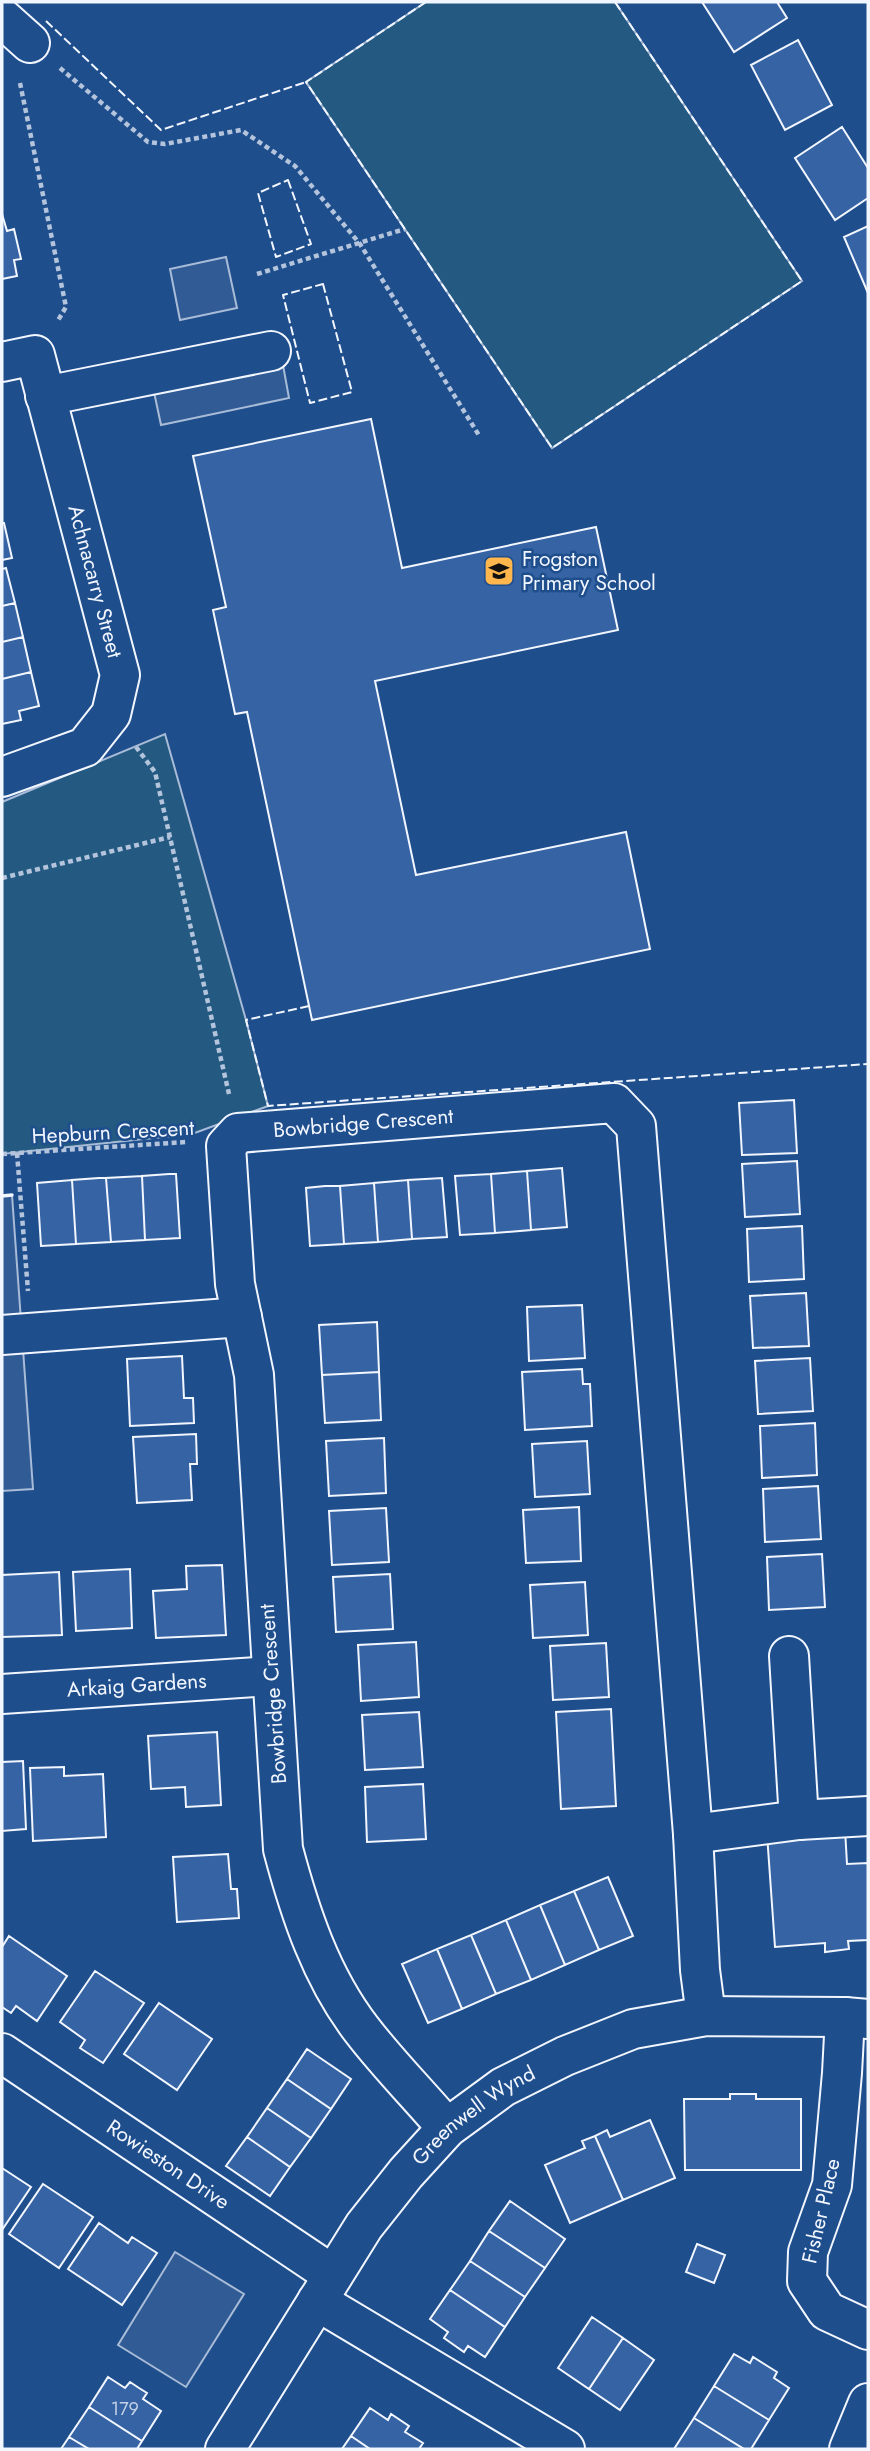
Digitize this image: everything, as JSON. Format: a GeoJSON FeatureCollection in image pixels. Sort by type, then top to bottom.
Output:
{"type":"FeatureCollection","features":[{"type":"Feature","properties":{"kind":"street"},"geometry":{"type":"LineString","coordinates":[[45,396],[271,351]]}},
{"type":"Feature","properties":{"kind":"street","name":"Achnacarry Street"},"geometry":{"type":"LineString","coordinates":[[2,777],[85,747],[111,715],[120,675],[45,396],[18,358]]}},
{"type":"Feature","properties":{"kind":"street","name":"Bowbridge Crescent"},"geometry":{"type":"LineString","coordinates":[[447,2128],[362,2030],[329,1978],[298,1906],[283,1849],[254,1375],[235,1284],[232,1139],[614,1103],[636,1126],[693,1834],[700,1970],[706,2016]]}},
{"type":"Feature","properties":{"kind":"street"},"geometry":{"type":"LineString","coordinates":[[17,1334],[242,1317]]}},
{"type":"Feature","properties":{"kind":"street"},"geometry":{"type":"LineString","coordinates":[[789,1656],[799,1820]]}},
{"type":"Feature","properties":{"kind":"street","name":"Arkaig Gardens"},"geometry":{"type":"LineString","coordinates":[[2,1693],[272,1676]]}},
{"type":"Feature","properties":{"kind":"street"},"geometry":{"type":"LineString","coordinates":[[693,1834],[799,1820],[868,1816]]}},
{"type":"Feature","properties":{"kind":"street","name":"Greenwell Wynd"},"geometry":{"type":"LineString","coordinates":[[225,2449],[364,2226],[406,2172],[447,2128],[503,2087],[565,2056],[633,2029],[706,2016],[857,2018]]}},
{"type":"Feature","properties":{"kind":"street","name":"Fisher Place"},"geometry":{"type":"LineString","coordinates":[[857,2018],[842,2073],[832,2185],[808,2252],[807,2281],[827,2311],[868,2330]]}},
{"type":"Feature","properties":{"kind":"street","name":"Rowieston Drive"},"geometry":{"type":"LineString","coordinates":[[2,2053],[325,2288],[565,2449]]}},
{"type":"Feature","properties":{"kind":"street"},"geometry":{"type":"LineString","coordinates":[[849,2449],[868,2403]]}},
{"type":"Feature","properties":{"kind":"path"},"geometry":{"type":"LineString","coordinates":[[13,28],[148,142],[165,144],[241,130],[295,166],[360,244],[480,437]]}},
{"type":"Feature","properties":{"kind":"path"},"geometry":{"type":"LineString","coordinates":[[13,28],[66,307],[18,358]]}},
{"type":"Feature","properties":{"kind":"path"},"geometry":{"type":"LineString","coordinates":[[257,274],[405,229]]}},
{"type":"Feature","properties":{"kind":"path"},"geometry":{"type":"LineString","coordinates":[[111,715],[155,772],[232,1139]]}},
{"type":"Feature","properties":{"kind":"path"},"geometry":{"type":"LineString","coordinates":[[2,878],[170,837]]}},
{"type":"Feature","properties":{"kind":"path","name":"Hepburn Crescent"},"geometry":{"type":"LineString","coordinates":[[2,1154],[232,1139]]}},
{"type":"Feature","properties":{"kind":"path"},"geometry":{"type":"LineString","coordinates":[[17,1153],[17,1334]]}},
{"type":"Feature","properties":{"kind":"shaded area"},"geometry":{"type":"Polygon","coordinates":[[[426,2],[615,2],[802,281],[552,448],[306,82],[426,2]]]}},
{"type":"Feature","properties":{"kind":"shaded area"},"geometry":{"type":"Polygon","coordinates":[[[226,257],[237,308],[180,320],[170,269],[226,257]]]}},
{"type":"Feature","properties":{"kind":"shaded area"},"geometry":{"type":"Polygon","coordinates":[[[283,365],[289,398],[161,425],[154,392],[283,365]]]}},
{"type":"Feature","properties":{"kind":"shaded area"},"geometry":{"type":"Polygon","coordinates":[[[165,734],[268,1106],[192,1134],[2,1154],[2,802],[165,734]]]}},
{"type":"Feature","properties":{"kind":"shaded area"},"geometry":{"type":"Polygon","coordinates":[[[12,1195],[33,1489],[2,1491],[2,1196],[12,1195]]]}},
{"type":"Feature","properties":{"kind":"shaded area"},"geometry":{"type":"Polygon","coordinates":[[[175,2252],[244,2294],[186,2387],[118,2345],[175,2252]]]}},
{"type":"Feature","properties":{"kind":"building"},"geometry":{"type":"Polygon","coordinates":[[[702,2],[777,2],[787,18],[734,52],[702,2]]]}},
{"type":"Feature","properties":{"kind":"building"},"geometry":{"type":"Polygon","coordinates":[[[798,40],[832,105],[785,130],[751,65],[798,40]]]}},
{"type":"Feature","properties":{"kind":"building"},"geometry":{"type":"Polygon","coordinates":[[[842,127],[868,168],[868,198],[835,220],[795,158],[842,127]]]}},
{"type":"Feature","properties":{"kind":"building"},"geometry":{"type":"Polygon","coordinates":[[[2,214],[7,231],[14,229],[21,259],[14,260],[17,276],[2,279],[2,214]]]}},
{"type":"Feature","properties":{"kind":"building"},"geometry":{"type":"Polygon","coordinates":[[[868,226],[868,293],[844,237],[868,226]]]}},
{"type":"Feature","properties":{"kind":"building"},"geometry":{"type":"Polygon","coordinates":[[[371,419],[402,568],[596,527],[618,630],[375,681],[416,875],[626,832],[650,949],[312,1020],[247,712],[235,714],[213,610],[226,607],[193,456],[371,419]]]}},
{"type":"Feature","properties":{"kind":"building"},"geometry":{"type":"Polygon","coordinates":[[[2,523],[12,558],[2,560],[2,523]]]}},
{"type":"Feature","properties":{"kind":"building"},"geometry":{"type":"Polygon","coordinates":[[[6,568],[15,603],[2,606],[2,569],[6,568]]]}},
{"type":"Feature","properties":{"kind":"building"},"geometry":{"type":"Polygon","coordinates":[[[15,603],[23,637],[2,642],[2,606],[15,603]]]}},
{"type":"Feature","properties":{"kind":"building"},"geometry":{"type":"Polygon","coordinates":[[[23,637],[31,672],[2,679],[2,642],[23,637]]]}},
{"type":"Feature","properties":{"kind":"building"},"geometry":{"type":"Polygon","coordinates":[[[31,672],[39,706],[19,711],[21,720],[2,724],[2,679],[31,672]]]}},
{"type":"Feature","properties":{"kind":"building"},"geometry":{"type":"Polygon","coordinates":[[[794,1100],[797,1153],[742,1155],[739,1103],[794,1100]]]}},
{"type":"Feature","properties":{"kind":"building"},"geometry":{"type":"Polygon","coordinates":[[[797,1161],[800,1214],[745,1217],[742,1164],[797,1161]]]}},
{"type":"Feature","properties":{"kind":"building"},"geometry":{"type":"Polygon","coordinates":[[[562,1168],[567,1227],[531,1230],[527,1171],[562,1168]]]}},
{"type":"Feature","properties":{"kind":"building"},"geometry":{"type":"Polygon","coordinates":[[[527,1171],[531,1230],[495,1233],[491,1174],[527,1171]]]}},
{"type":"Feature","properties":{"kind":"building"},"geometry":{"type":"Polygon","coordinates":[[[176,1174],[180,1238],[145,1240],[142,1176],[176,1174]]]}},
{"type":"Feature","properties":{"kind":"building"},"geometry":{"type":"Polygon","coordinates":[[[491,1174],[495,1233],[460,1235],[455,1176],[491,1174]]]}},
{"type":"Feature","properties":{"kind":"building"},"geometry":{"type":"Polygon","coordinates":[[[142,1176],[145,1240],[111,1242],[106,1178],[142,1176]]]}},
{"type":"Feature","properties":{"kind":"building"},"geometry":{"type":"Polygon","coordinates":[[[106,1178],[111,1242],[76,1244],[72,1180],[106,1178]]]}},
{"type":"Feature","properties":{"kind":"building"},"geometry":{"type":"Polygon","coordinates":[[[442,1178],[447,1237],[412,1239],[408,1180],[442,1178]]]}},
{"type":"Feature","properties":{"kind":"building"},"geometry":{"type":"Polygon","coordinates":[[[72,1180],[76,1244],[41,1246],[37,1183],[72,1180]]]}},
{"type":"Feature","properties":{"kind":"building"},"geometry":{"type":"Polygon","coordinates":[[[408,1180],[412,1239],[378,1242],[374,1183],[408,1180]]]}},
{"type":"Feature","properties":{"kind":"building"},"geometry":{"type":"Polygon","coordinates":[[[374,1183],[378,1242],[344,1244],[340,1186],[374,1183]]]}},
{"type":"Feature","properties":{"kind":"building"},"geometry":{"type":"Polygon","coordinates":[[[340,1186],[344,1244],[310,1246],[306,1188],[340,1186]]]}},
{"type":"Feature","properties":{"kind":"building"},"geometry":{"type":"Polygon","coordinates":[[[802,1226],[804,1279],[749,1282],[747,1229],[802,1226]]]}},
{"type":"Feature","properties":{"kind":"building"},"geometry":{"type":"Polygon","coordinates":[[[806,1293],[809,1346],[753,1348],[750,1296],[806,1293]]]}},
{"type":"Feature","properties":{"kind":"building"},"geometry":{"type":"Polygon","coordinates":[[[582,1305],[585,1358],[529,1361],[527,1307],[582,1305]]]}},
{"type":"Feature","properties":{"kind":"building"},"geometry":{"type":"Polygon","coordinates":[[[377,1322],[379,1372],[322,1375],[319,1325],[377,1322]]]}},
{"type":"Feature","properties":{"kind":"building"},"geometry":{"type":"Polygon","coordinates":[[[182,1356],[184,1398],[193,1398],[194,1423],[130,1426],[127,1359],[182,1356]]]}},
{"type":"Feature","properties":{"kind":"building"},"geometry":{"type":"Polygon","coordinates":[[[810,1358],[813,1411],[758,1414],[755,1361],[810,1358]]]}},
{"type":"Feature","properties":{"kind":"building"},"geometry":{"type":"Polygon","coordinates":[[[582,1369],[583,1384],[590,1384],[592,1426],[525,1430],[522,1372],[582,1369]]]}},
{"type":"Feature","properties":{"kind":"building"},"geometry":{"type":"Polygon","coordinates":[[[379,1372],[381,1420],[325,1423],[322,1375],[379,1372]]]}},
{"type":"Feature","properties":{"kind":"building"},"geometry":{"type":"Polygon","coordinates":[[[815,1423],[817,1475],[762,1478],[760,1426],[815,1423]]]}},
{"type":"Feature","properties":{"kind":"building"},"geometry":{"type":"Polygon","coordinates":[[[196,1434],[197,1464],[190,1464],[192,1500],[137,1503],[133,1437],[196,1434]]]}},
{"type":"Feature","properties":{"kind":"building"},"geometry":{"type":"Polygon","coordinates":[[[384,1438],[386,1493],[329,1496],[326,1441],[384,1438]]]}},
{"type":"Feature","properties":{"kind":"building"},"geometry":{"type":"Polygon","coordinates":[[[587,1441],[590,1494],[535,1497],[532,1444],[587,1441]]]}},
{"type":"Feature","properties":{"kind":"building"},"geometry":{"type":"Polygon","coordinates":[[[818,1486],[821,1539],[765,1542],[763,1489],[818,1486]]]}},
{"type":"Feature","properties":{"kind":"building"},"geometry":{"type":"Polygon","coordinates":[[[579,1507],[581,1561],[526,1563],[523,1510],[579,1507]]]}},
{"type":"Feature","properties":{"kind":"building"},"geometry":{"type":"Polygon","coordinates":[[[386,1508],[389,1562],[332,1565],[329,1511],[386,1508]]]}},
{"type":"Feature","properties":{"kind":"building"},"geometry":{"type":"Polygon","coordinates":[[[822,1554],[825,1607],[769,1610],[767,1557],[822,1554]]]}},
{"type":"Feature","properties":{"kind":"building"},"geometry":{"type":"Polygon","coordinates":[[[222,1565],[226,1635],[156,1638],[153,1591],[187,1589],[186,1566],[222,1565]]]}},
{"type":"Feature","properties":{"kind":"building"},"geometry":{"type":"Polygon","coordinates":[[[130,1569],[132,1628],[76,1631],[73,1572],[130,1569]]]}},
{"type":"Feature","properties":{"kind":"building"},"geometry":{"type":"Polygon","coordinates":[[[59,1572],[62,1635],[2,1637],[2,1575],[59,1572]]]}},
{"type":"Feature","properties":{"kind":"building"},"geometry":{"type":"Polygon","coordinates":[[[390,1574],[393,1629],[336,1632],[333,1577],[390,1574]]]}},
{"type":"Feature","properties":{"kind":"building"},"geometry":{"type":"Polygon","coordinates":[[[585,1582],[588,1635],[533,1638],[530,1585],[585,1582]]]}},
{"type":"Feature","properties":{"kind":"building"},"geometry":{"type":"Polygon","coordinates":[[[416,1642],[419,1697],[361,1701],[358,1645],[416,1642]]]}},
{"type":"Feature","properties":{"kind":"building"},"geometry":{"type":"Polygon","coordinates":[[[606,1643],[609,1697],[553,1700],[550,1646],[606,1643]]]}},
{"type":"Feature","properties":{"kind":"building"},"geometry":{"type":"Polygon","coordinates":[[[611,1709],[616,1806],[561,1809],[556,1712],[611,1709]]]}},
{"type":"Feature","properties":{"kind":"building"},"geometry":{"type":"Polygon","coordinates":[[[419,1712],[423,1767],[365,1770],[362,1715],[419,1712]]]}},
{"type":"Feature","properties":{"kind":"building"},"geometry":{"type":"Polygon","coordinates":[[[217,1732],[221,1805],[186,1807],[185,1787],[151,1789],[148,1736],[217,1732]]]}},
{"type":"Feature","properties":{"kind":"building"},"geometry":{"type":"Polygon","coordinates":[[[23,1761],[26,1829],[2,1831],[2,1762],[23,1761]]]}},
{"type":"Feature","properties":{"kind":"building"},"geometry":{"type":"Polygon","coordinates":[[[64,1767],[64,1776],[103,1774],[106,1837],[33,1841],[30,1768],[64,1767]]]}},
{"type":"Feature","properties":{"kind":"building"},"geometry":{"type":"Polygon","coordinates":[[[423,1784],[426,1839],[367,1842],[365,1787],[423,1784]]]}},
{"type":"Feature","properties":{"kind":"building"},"geometry":{"type":"Polygon","coordinates":[[[845,1829],[847,1864],[868,1863],[868,1940],[848,1941],[849,1949],[825,1952],[825,1943],[775,1947],[767,1834],[845,1829]]]}},
{"type":"Feature","properties":{"kind":"building"},"geometry":{"type":"Polygon","coordinates":[[[228,1854],[231,1889],[237,1889],[239,1918],[177,1922],[173,1857],[228,1854]]]}},
{"type":"Feature","properties":{"kind":"building"},"geometry":{"type":"Polygon","coordinates":[[[608,1877],[633,1936],[599,1950],[574,1891],[608,1877]]]}},
{"type":"Feature","properties":{"kind":"building"},"geometry":{"type":"Polygon","coordinates":[[[574,1891],[599,1950],[565,1965],[540,1905],[574,1891]]]}},
{"type":"Feature","properties":{"kind":"building"},"geometry":{"type":"Polygon","coordinates":[[[540,1905],[565,1965],[531,1980],[506,1920],[540,1905]]]}},
{"type":"Feature","properties":{"kind":"building"},"geometry":{"type":"Polygon","coordinates":[[[506,1920],[531,1980],[496,1994],[471,1935],[506,1920]]]}},
{"type":"Feature","properties":{"kind":"building"},"geometry":{"type":"Polygon","coordinates":[[[471,1935],[496,1994],[462,2009],[437,1949],[471,1935]]]}},
{"type":"Feature","properties":{"kind":"building"},"geometry":{"type":"Polygon","coordinates":[[[9,1936],[67,1976],[37,2021],[16,2006],[11,2013],[2,2007],[2,1947],[9,1936]]]}},
{"type":"Feature","properties":{"kind":"building"},"geometry":{"type":"Polygon","coordinates":[[[437,1949],[462,2009],[428,2023],[402,1964],[437,1949]]]}},
{"type":"Feature","properties":{"kind":"building"},"geometry":{"type":"Polygon","coordinates":[[[95,1971],[144,2003],[103,2063],[80,2048],[85,2040],[60,2022],[95,1971]]]}},
{"type":"Feature","properties":{"kind":"building"},"geometry":{"type":"Polygon","coordinates":[[[159,2003],[212,2039],[177,2090],[124,2054],[159,2003]]]}},
{"type":"Feature","properties":{"kind":"building"},"geometry":{"type":"Polygon","coordinates":[[[307,2049],[351,2079],[331,2109],[287,2079],[307,2049]]]}},
{"type":"Feature","properties":{"kind":"building"},"geometry":{"type":"Polygon","coordinates":[[[287,2079],[331,2109],[311,2138],[267,2108],[287,2079]]]}},
{"type":"Feature","properties":{"kind":"building"},"geometry":{"type":"Polygon","coordinates":[[[730,2094],[756,2094],[756,2099],[801,2099],[801,2170],[685,2170],[684,2099],[730,2099],[730,2094]]]}},
{"type":"Feature","properties":{"kind":"building"},"geometry":{"type":"Polygon","coordinates":[[[267,2108],[311,2138],[290,2167],[247,2137],[267,2108]]]}},
{"type":"Feature","properties":{"kind":"building"},"geometry":{"type":"Polygon","coordinates":[[[650,2120],[675,2178],[623,2200],[595,2136],[607,2130],[610,2137],[650,2120]]]}},
{"type":"Feature","properties":{"kind":"building"},"geometry":{"type":"Polygon","coordinates":[[[595,2136],[623,2200],[570,2223],[545,2165],[585,2148],[582,2141],[595,2136]]]}},
{"type":"Feature","properties":{"kind":"building"},"geometry":{"type":"Polygon","coordinates":[[[247,2137],[290,2167],[270,2196],[226,2166],[247,2137]]]}},
{"type":"Feature","properties":{"kind":"building"},"geometry":{"type":"Polygon","coordinates":[[[2,2168],[31,2187],[2,2230],[2,2168]]]}},
{"type":"Feature","properties":{"kind":"building"},"geometry":{"type":"Polygon","coordinates":[[[43,2184],[93,2217],[59,2268],[9,2234],[43,2184]]]}},
{"type":"Feature","properties":{"kind":"building"},"geometry":{"type":"Polygon","coordinates":[[[510,2201],[565,2239],[545,2268],[489,2231],[510,2201]]]}},
{"type":"Feature","properties":{"kind":"building"},"geometry":{"type":"Polygon","coordinates":[[[99,2223],[128,2243],[132,2237],[157,2253],[122,2305],[68,2269],[99,2223]]]}},
{"type":"Feature","properties":{"kind":"building"},"geometry":{"type":"Polygon","coordinates":[[[489,2231],[545,2268],[525,2297],[470,2261],[489,2231]]]}},
{"type":"Feature","properties":{"kind":"building"},"geometry":{"type":"Polygon","coordinates":[[[697,2244],[725,2255],[714,2283],[686,2272],[697,2244]]]}},
{"type":"Feature","properties":{"kind":"building"},"geometry":{"type":"Polygon","coordinates":[[[470,2261],[525,2297],[505,2327],[450,2290],[470,2261]]]}},
{"type":"Feature","properties":{"kind":"building"},"geometry":{"type":"Polygon","coordinates":[[[450,2290],[505,2327],[485,2357],[468,2346],[464,2352],[444,2338],[448,2332],[430,2319],[450,2290]]]}},
{"type":"Feature","properties":{"kind":"building"},"geometry":{"type":"Polygon","coordinates":[[[592,2317],[623,2338],[589,2389],[558,2368],[592,2317]]]}},
{"type":"Feature","properties":{"kind":"building"},"geometry":{"type":"Polygon","coordinates":[[[623,2338],[654,2360],[620,2410],[589,2389],[623,2338]]]}},
{"type":"Feature","properties":{"kind":"building"},"geometry":{"type":"Polygon","coordinates":[[[734,2354],[750,2363],[753,2357],[777,2372],[774,2378],[789,2388],[769,2420],[714,2386],[734,2354]]]}},
{"type":"Feature","properties":{"kind":"building"},"geometry":{"type":"Polygon","coordinates":[[[108,2377],[125,2388],[130,2382],[147,2393],[143,2399],[161,2411],[142,2441],[89,2407],[108,2377]]]}},
{"type":"Feature","properties":{"kind":"building"},"geometry":{"type":"Polygon","coordinates":[[[714,2386],[769,2420],[751,2449],[744,2449],[694,2418],[714,2386]]]}},
{"type":"Feature","properties":{"kind":"building"},"geometry":{"type":"Polygon","coordinates":[[[89,2407],[142,2441],[137,2449],[89,2449],[69,2437],[89,2407]]]}},
{"type":"Feature","properties":{"kind":"building"},"geometry":{"type":"Polygon","coordinates":[[[370,2408],[388,2420],[391,2414],[409,2426],[405,2432],[423,2443],[419,2449],[370,2449],[351,2436],[370,2408]]]}},
{"type":"Feature","properties":{"kind":"building"},"geometry":{"type":"Polygon","coordinates":[[[694,2418],[744,2449],[674,2449],[694,2418]]]}},
{"type":"Feature","properties":{"kind":"building"},"geometry":{"type":"Polygon","coordinates":[[[351,2436],[370,2449],[342,2449],[351,2436]]]}},
{"type":"Feature","properties":{"kind":"building"},"geometry":{"type":"Polygon","coordinates":[[[69,2437],[89,2449],[61,2449],[69,2437]]]}},
{"type":"Feature","properties":{"kind":"fence"},"geometry":{"type":"LineString","coordinates":[[426,2],[306,82],[552,448],[802,281],[615,2]]}},
{"type":"Feature","properties":{"kind":"fence"},"geometry":{"type":"LineString","coordinates":[[46,21],[161,130],[306,82]]}},
{"type":"Feature","properties":{"kind":"fence"},"geometry":{"type":"LineString","coordinates":[[288,180],[311,244],[276,257],[258,193],[288,180]]}},
{"type":"Feature","properties":{"kind":"fence"},"geometry":{"type":"LineString","coordinates":[[323,284],[352,392],[310,403],[283,295],[323,284]]}},
{"type":"Feature","properties":{"kind":"fence"},"geometry":{"type":"LineString","coordinates":[[309,1006],[246,1020],[268,1106],[868,1064]]}},
{"type":"Feature","properties":{"kind":"wall"},"geometry":{"type":"LineString","coordinates":[[2,1196],[12,1195]]}},
{"type":"Feature","properties":{"kind":"place","name":"Frogston Primary School"},"geometry":{"type":"Point","coordinates":[499,571]}}]}
